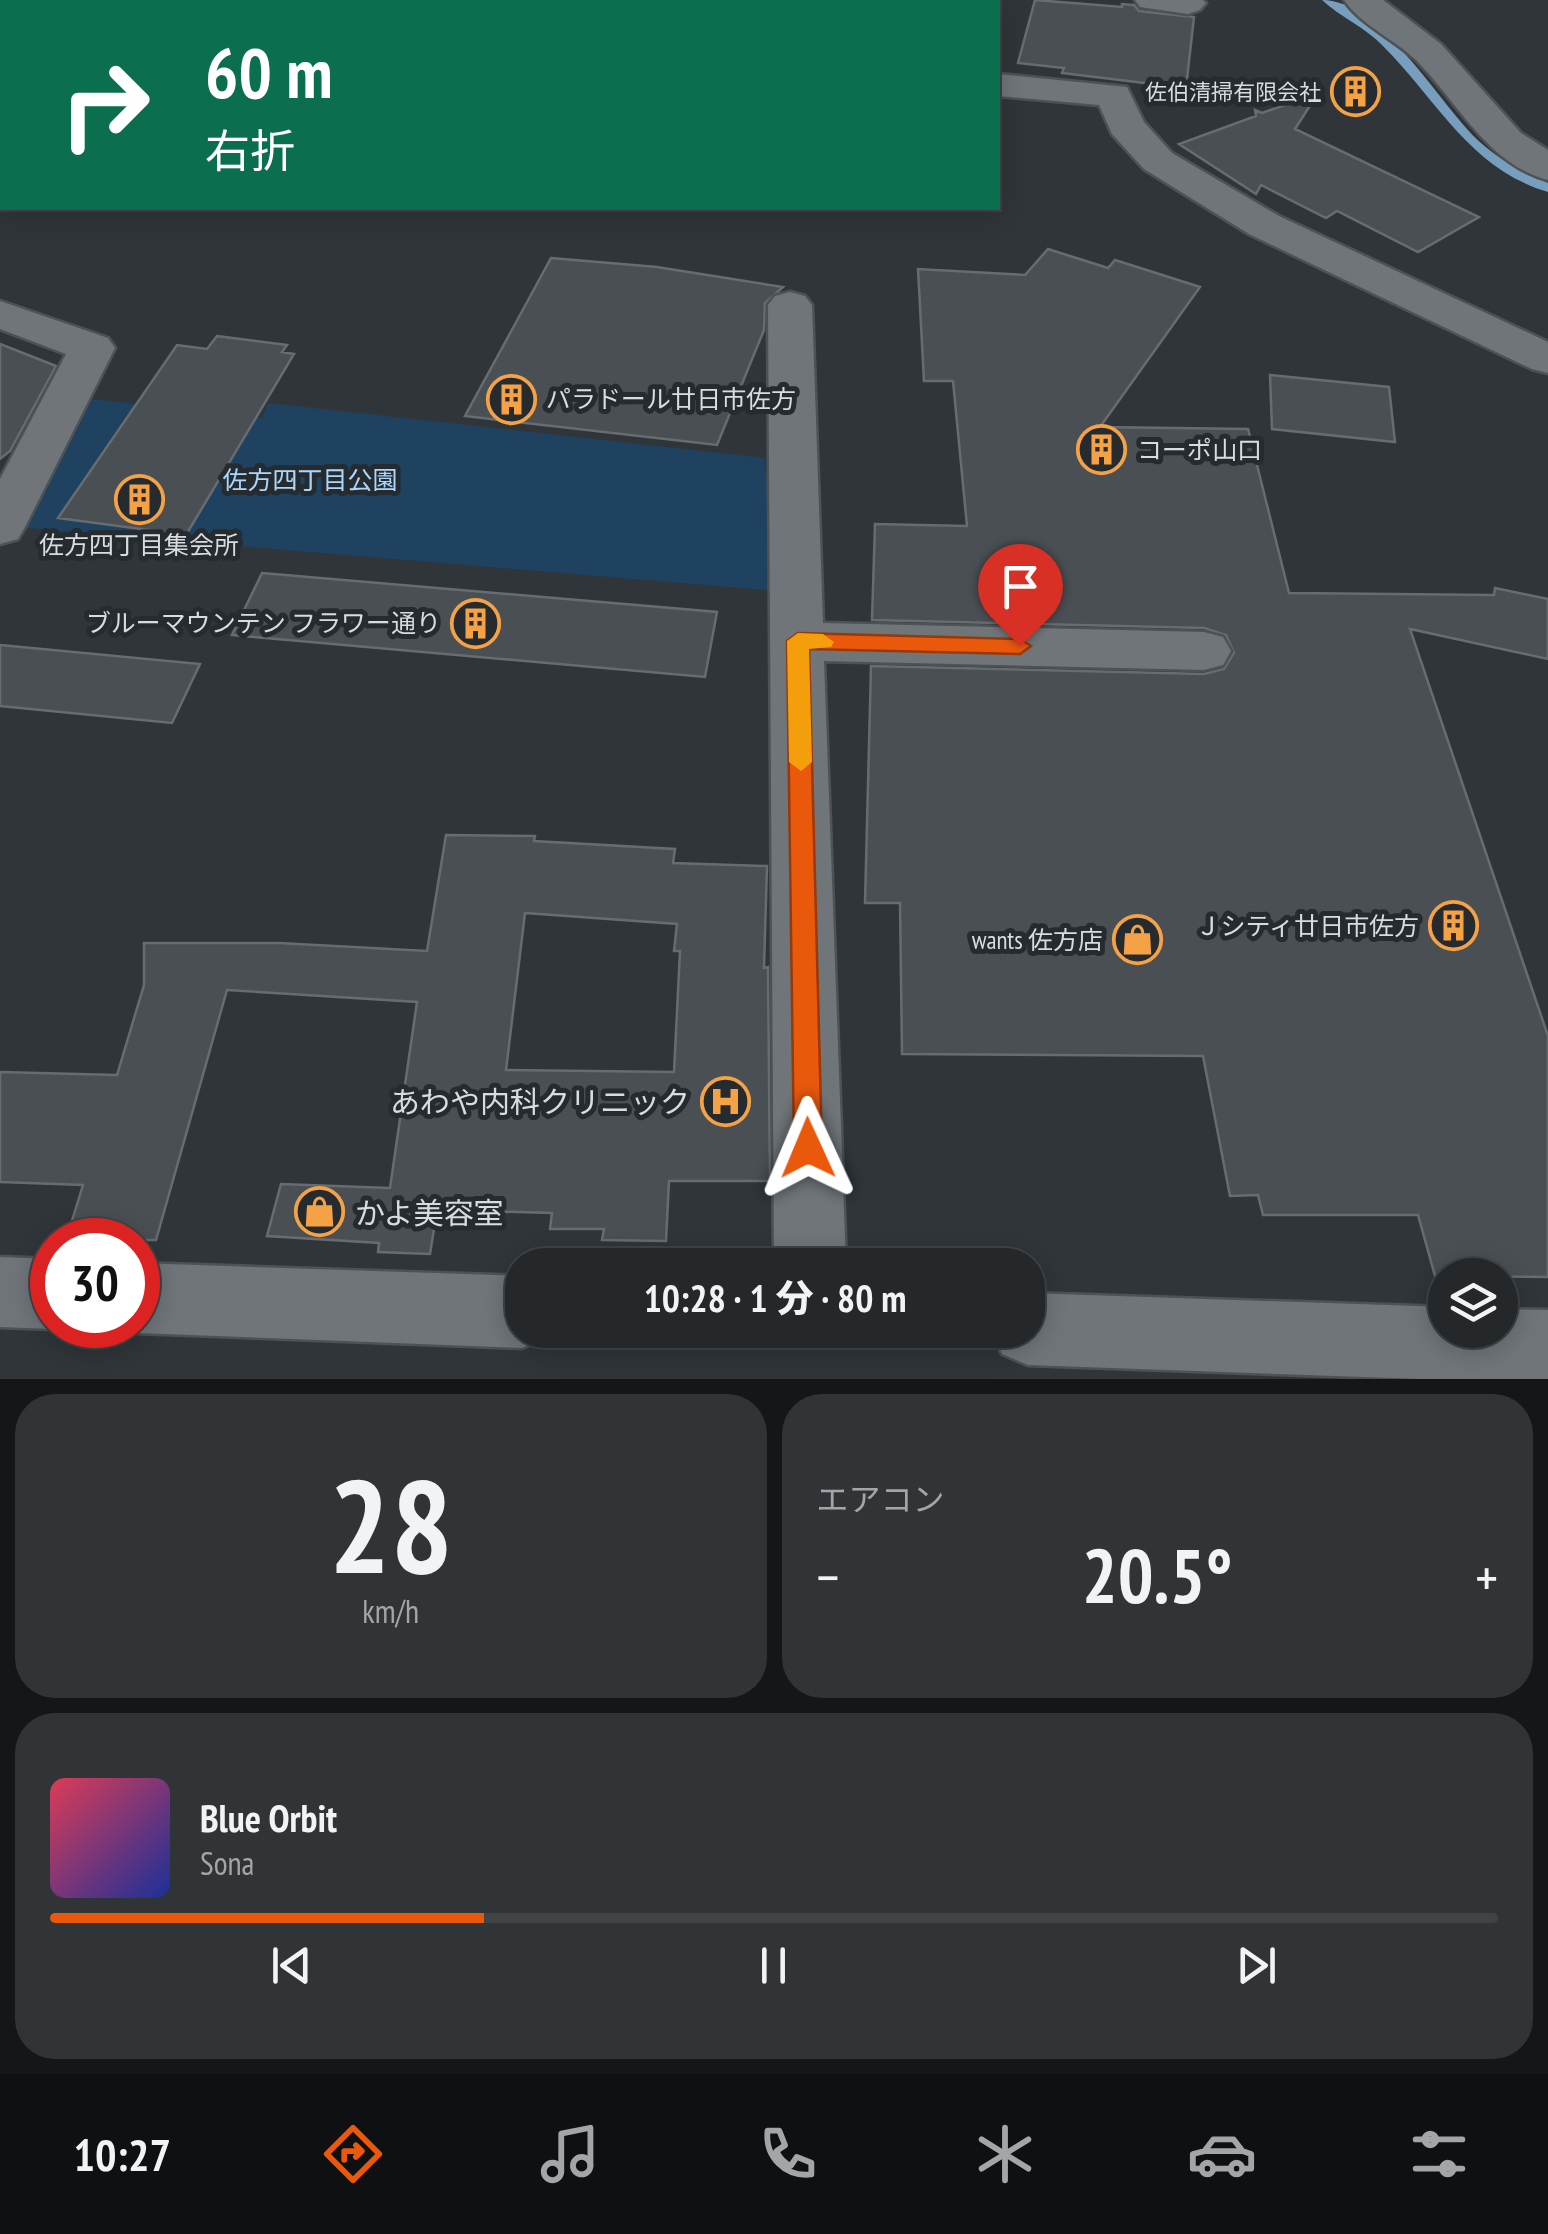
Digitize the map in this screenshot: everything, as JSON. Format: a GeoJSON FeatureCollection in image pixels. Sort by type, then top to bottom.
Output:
{"type":"FeatureCollection","features":[{"type":"Feature","properties":{"kind":"street"},"geometry":{"type":"LineString","coordinates":[[1152,0],[1188,3]]}},
{"type":"Feature","properties":{"kind":"street"},"geometry":{"type":"LineString","coordinates":[[1360,0],[1428,52],[1507,141],[1548,168]]}},
{"type":"Feature","properties":{"kind":"street"},"geometry":{"type":"LineString","coordinates":[[1401,0],[1428,52]]}},
{"type":"Feature","properties":{"kind":"street"},"geometry":{"type":"LineString","coordinates":[[1000,84],[1114,95],[1126,126],[1158,161],[1264,225],[1548,359]]}},
{"type":"Feature","properties":{"kind":"street"},"geometry":{"type":"LineString","coordinates":[[790,306],[810,1248]]}},
{"type":"Feature","properties":{"kind":"street"},"geometry":{"type":"LineString","coordinates":[[0,314],[92,348],[0,527]]}},
{"type":"Feature","properties":{"kind":"street"},"geometry":{"type":"LineString","coordinates":[[798,641],[1204,651]]}},
{"type":"Feature","properties":{"kind":"street"},"geometry":{"type":"LineString","coordinates":[[0,1292],[30,1293]]}},
{"type":"Feature","properties":{"kind":"street"},"geometry":{"type":"LineString","coordinates":[[160,1299],[505,1311]]}},
{"type":"Feature","properties":{"kind":"street"},"geometry":{"type":"LineString","coordinates":[[1045,1329],[1548,1347]]}},
{"type":"Feature","properties":{"kind":"green space","name":"佐方四丁目公園"},"geometry":{"type":"Polygon","coordinates":[[[92,399],[262,418],[268,403],[765,458],[776,591],[26,528],[92,399]]]}},
{"type":"Feature","properties":{"kind":"building"},"geometry":{"type":"Polygon","coordinates":[[[1035,0],[1134,5],[1139,11],[1194,17],[1186,88],[1062,73],[1064,68],[1018,63],[1035,0]]]}},
{"type":"Feature","properties":{"kind":"building"},"geometry":{"type":"Polygon","coordinates":[[[1318,93],[1295,129],[1479,217],[1418,252],[1337,211],[1326,218],[1261,185],[1256,194],[1179,144],[1256,116],[1255,110],[1262,113],[1318,93]]]}},
{"type":"Feature","properties":{"kind":"building"},"geometry":{"type":"Polygon","coordinates":[[[1048,249],[1108,268],[1115,260],[1200,287],[1100,427],[1248,429],[1289,593],[1494,595],[1495,588],[1548,599],[1548,659],[1410,629],[1548,1036],[1548,1277],[1518,1277],[1518,1258],[1430,1258],[1418,1215],[1263,1215],[1258,1195],[1230,1196],[1203,1056],[902,1054],[900,903],[865,903],[871,666],[1204,674],[1224,669],[1234,653],[1226,635],[1204,628],[872,620],[875,524],[967,526],[953,381],[924,381],[918,269],[1025,275],[1048,249]]]}},
{"type":"Feature","properties":{"kind":"building"},"geometry":{"type":"Polygon","coordinates":[[[551,258],[657,267],[783,287],[765,303],[764,330],[717,445],[465,416],[551,258]]]}},
{"type":"Feature","properties":{"kind":"building"},"geometry":{"type":"Polygon","coordinates":[[[217,336],[287,345],[282,352],[294,354],[186,535],[58,518],[177,345],[207,349],[217,336]]]}},
{"type":"Feature","properties":{"kind":"building"},"geometry":{"type":"Polygon","coordinates":[[[0,344],[56,366],[10,451],[0,459],[0,344]]]}},
{"type":"Feature","properties":{"kind":"building"},"geometry":{"type":"Polygon","coordinates":[[[1270,375],[1389,387],[1395,442],[1272,429],[1270,375]]]}},
{"type":"Feature","properties":{"kind":"building","name":"ブルーマウンテン フラワー通り"},"geometry":{"type":"Polygon","coordinates":[[[262,573],[717,612],[705,677],[232,635],[262,573]]]}},
{"type":"Feature","properties":{"kind":"building"},"geometry":{"type":"Polygon","coordinates":[[[0,645],[200,664],[172,723],[0,706],[0,645]]]}},
{"type":"Feature","properties":{"kind":"building"},"geometry":{"type":"Polygon","coordinates":[[[446,835],[535,836],[534,841],[675,849],[673,863],[767,866],[764,968],[768,967],[770,1181],[669,1181],[666,1241],[602,1240],[604,1229],[550,1229],[552,1213],[437,1210],[430,1254],[378,1252],[379,1243],[267,1236],[281,1184],[390,1188],[417,1002],[227,990],[160,1226],[160,1218],[73,1218],[83,1185],[0,1182],[0,1072],[117,1075],[144,985],[144,943],[279,943],[427,951],[446,835]],[[525,913],[506,1070],[674,1072],[680,951],[674,951],[677,924],[525,913]]]}},
{"type":"Feature","properties":{"kind":"waterway"},"geometry":{"type":"LineString","coordinates":[[1328,0],[1385,40],[1473,143],[1518,175],[1548,188]]}},
{"type":"Feature","properties":{"kind":"slow traffic"},"geometry":{"type":"LineString","coordinates":[[801,762],[798,641],[823,642]]}},
{"type":"Feature","properties":{"kind":"place","name":"佐伯清掃有限会社"},"geometry":{"type":"Point","coordinates":[1356,92]}},
{"type":"Feature","properties":{"kind":"place","name":"パラドール廿日市佐方"},"geometry":{"type":"Point","coordinates":[511,399]}},
{"type":"Feature","properties":{"kind":"place","name":"コーポ山口"},"geometry":{"type":"Point","coordinates":[1102,450]}},
{"type":"Feature","properties":{"kind":"place","name":"佐方四丁目集会所"},"geometry":{"type":"Point","coordinates":[139,499]}},
{"type":"Feature","properties":{"kind":"place","name":"ブルーマウンテン フラワー通り"},"geometry":{"type":"Point","coordinates":[476,623]}},
{"type":"Feature","properties":{"kind":"place","name":"Ｊシティ廿日市佐方"},"geometry":{"type":"Point","coordinates":[1454,926]}},
{"type":"Feature","properties":{"kind":"place","name":"wants 佐方店"},"geometry":{"type":"Point","coordinates":[1138,940]}},
{"type":"Feature","properties":{"kind":"place","name":"あわや内科クリニック"},"geometry":{"type":"Point","coordinates":[725,1101]}},
{"type":"Feature","properties":{"kind":"place","name":"かよ美容室"},"geometry":{"type":"Point","coordinates":[320,1212]}},
{"type":"Feature","properties":{"kind":"route"},"geometry":{"type":"LineString","coordinates":[[808,1148],[798,641],[1020,646]]}}]}
